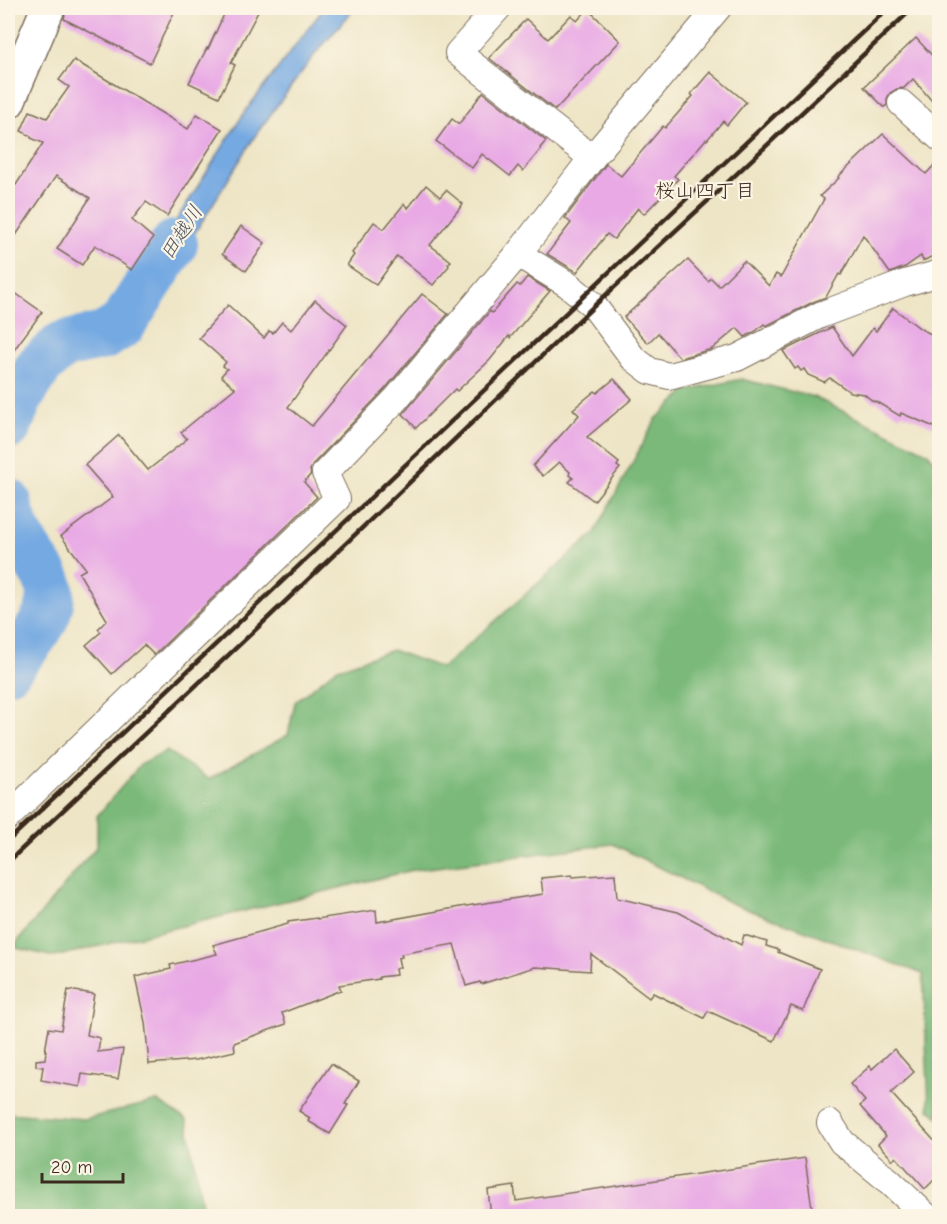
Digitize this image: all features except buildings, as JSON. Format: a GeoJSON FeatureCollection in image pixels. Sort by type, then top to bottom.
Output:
{"type":"FeatureCollection","features":[{"type":"Feature","properties":{"kind":"street"},"geometry":{"type":"LineString","coordinates":[[8,102],[48,8]]}},
{"type":"Feature","properties":{"kind":"street"},"geometry":{"type":"LineString","coordinates":[[498,8],[458,53],[592,158]]}},
{"type":"Feature","properties":{"kind":"street"},"geometry":{"type":"LineString","coordinates":[[8,817],[337,499],[325,473],[396,399],[518,254],[592,158],[718,8]]}},
{"type":"Feature","properties":{"kind":"street"},"geometry":{"type":"LineString","coordinates":[[901,103],[939,138]]}},
{"type":"Feature","properties":{"kind":"street"},"geometry":{"type":"LineString","coordinates":[[518,254],[567,284],[594,306],[633,358],[650,371],[669,376],[737,358],[820,315],[905,283],[939,273]]}},
{"type":"Feature","properties":{"kind":"street"},"geometry":{"type":"LineString","coordinates":[[830,1123],[842,1142],[888,1180],[926,1216]]}},
{"type":"Feature","properties":{"kind":"green space"},"geometry":{"type":"Polygon","coordinates":[[[741,379],[814,397],[927,452],[939,466],[939,1118],[929,1109],[923,974],[731,903],[613,844],[413,870],[54,957],[13,947],[97,846],[97,816],[141,764],[167,751],[209,779],[288,735],[295,702],[336,669],[392,650],[442,668],[594,534],[656,419],[686,391],[741,379]]]}},
{"type":"Feature","properties":{"kind":"green space"},"geometry":{"type":"Polygon","coordinates":[[[157,1101],[187,1120],[204,1216],[8,1216],[8,1113],[85,1119],[157,1101]]]}},
{"type":"Feature","properties":{"kind":"water"},"geometry":{"type":"Polygon","coordinates":[[[324,8],[355,8],[312,58],[257,133],[147,310],[131,292],[246,110],[324,8]]]}},
{"type":"Feature","properties":{"kind":"waterway","name":"田越川"},"geometry":{"type":"LineString","coordinates":[[8,426],[19,398],[40,365],[63,345],[104,336],[122,325],[174,244]]}},
{"type":"Feature","properties":{"kind":"waterway","name":"田越川"},"geometry":{"type":"LineString","coordinates":[[8,502],[21,538],[45,575],[51,599],[41,626],[8,669]]}},
{"type":"Feature","properties":{"kind":"railway"},"geometry":{"type":"LineString","coordinates":[[8,841],[888,8]]}},
{"type":"Feature","properties":{"kind":"railway"},"geometry":{"type":"LineString","coordinates":[[8,862],[269,617],[594,306],[913,8]]}},
{"type":"Feature","properties":{"kind":"district","name":"桜山四丁目"},"geometry":{"type":"Point","coordinates":[705,190]}}]}
